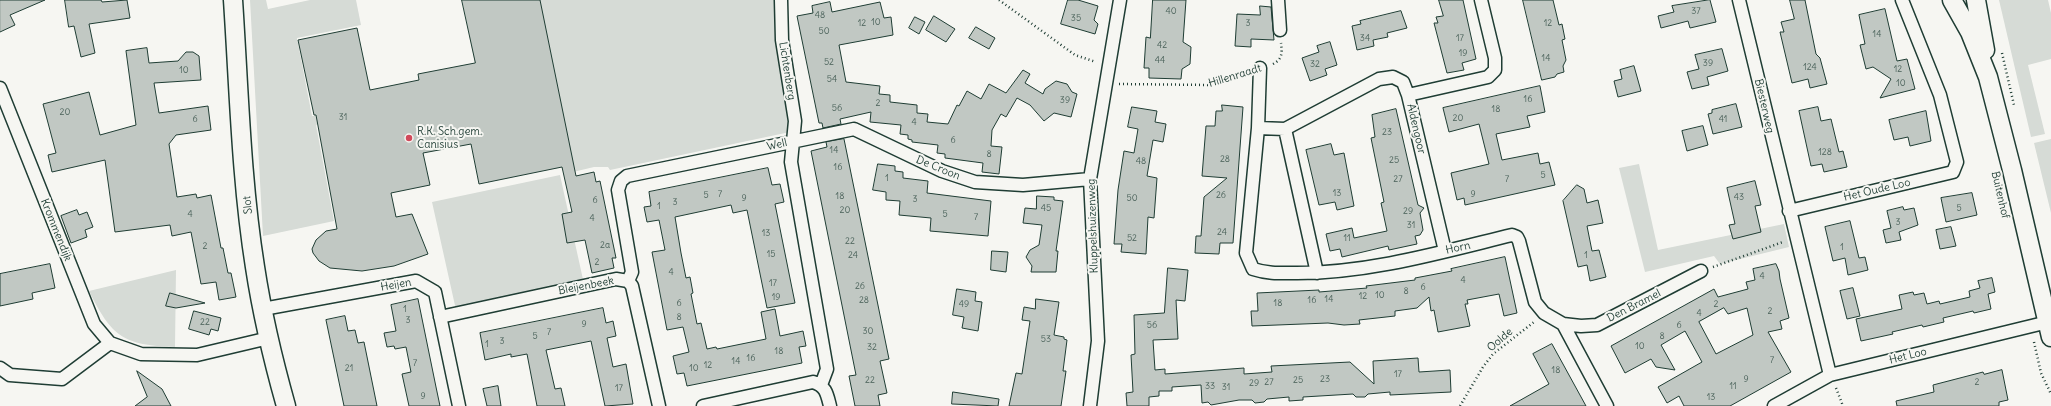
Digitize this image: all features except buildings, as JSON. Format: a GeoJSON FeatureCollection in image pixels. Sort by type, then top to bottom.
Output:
{"type":"FeatureCollection","features":[{"type":"Feature","properties":{"kind":"street","name":"Slot"},"geometry":{"type":"LineString","coordinates":[[234,0],[246,194],[255,266],[269,338],[286,406]]}},
{"type":"Feature","properties":{"kind":"street","name":"Lichtenberg"},"geometry":{"type":"LineString","coordinates":[[781,0],[782,40],[796,122],[793,142]]}},
{"type":"Feature","properties":{"kind":"street","name":"Kluppelshuizenweg"},"geometry":{"type":"LineString","coordinates":[[1090,406],[1098,341],[1090,179],[1120,0]]}},
{"type":"Feature","properties":{"kind":"street"},"geometry":{"type":"LineString","coordinates":[[1278,0],[1280,30]]}},
{"type":"Feature","properties":{"kind":"street","name":"Aldengoor"},"geometry":{"type":"LineString","coordinates":[[1445,251],[1408,95],[1488,77],[1495,70],[1495,58],[1481,0]]}},
{"type":"Feature","properties":{"kind":"street","name":"Biesterweg"},"geometry":{"type":"LineString","coordinates":[[1740,0],[1789,211]]}},
{"type":"Feature","properties":{"kind":"street","name":"Het Oude Loo"},"geometry":{"type":"LineString","coordinates":[[1789,211],[1953,172],[1957,162],[1940,95],[1902,0]]}},
{"type":"Feature","properties":{"kind":"street","name":"Buitenhof"},"geometry":{"type":"LineString","coordinates":[[1952,0],[1970,32],[1988,77],[2012,170],[2049,330]]}},
{"type":"Feature","properties":{"kind":"street","name":"Buitenhof"},"geometry":{"type":"LineString","coordinates":[[1976,0],[1985,42],[1988,77]]}},
{"type":"Feature","properties":{"kind":"street","name":"Horn"},"geometry":{"type":"LineString","coordinates":[[1260,68],[1258,128],[1246,253],[1252,268],[1265,273],[1318,273],[1362,269],[1512,235],[1517,237],[1535,302],[1544,313]]}},
{"type":"Feature","properties":{"kind":"street"},"geometry":{"type":"LineString","coordinates":[[1258,128],[1285,129],[1379,79],[1393,77],[1403,82],[1408,95]]}},
{"type":"Feature","properties":{"kind":"street","name":"Krommendijk"},"geometry":{"type":"LineString","coordinates":[[0,88],[5,114],[94,324],[110,343]]}},
{"type":"Feature","properties":{"kind":"street","name":"De Croon"},"geometry":{"type":"LineString","coordinates":[[793,142],[854,129],[942,171],[975,182],[1023,185],[1090,179]]}},
{"type":"Feature","properties":{"kind":"street"},"geometry":{"type":"LineString","coordinates":[[1285,129],[1318,273]]}},
{"type":"Feature","properties":{"kind":"street","name":"Well"},"geometry":{"type":"LineString","coordinates":[[628,281],[632,272],[618,190],[621,180],[626,176],[793,142],[791,162],[827,369],[821,385]]}},
{"type":"Feature","properties":{"kind":"street"},"geometry":{"type":"LineString","coordinates":[[1789,211],[1830,375]]}},
{"type":"Feature","properties":{"kind":"street","name":"Den Bramel"},"geometry":{"type":"LineString","coordinates":[[1544,313],[1563,324],[1582,326],[1597,325],[1701,271]]}},
{"type":"Feature","properties":{"kind":"street","name":"Bleijenbeek"},"geometry":{"type":"LineString","coordinates":[[440,317],[616,279],[628,281],[632,286],[659,406]]}},
{"type":"Feature","properties":{"kind":"street","name":"Heijen"},"geometry":{"type":"LineString","coordinates":[[263,309],[416,281],[435,292],[459,406]]}},
{"type":"Feature","properties":{"kind":"street"},"geometry":{"type":"LineString","coordinates":[[1563,324],[1607,406]]}},
{"type":"Feature","properties":{"kind":"street","name":"Het Loo"},"geometry":{"type":"LineString","coordinates":[[1774,406],[1830,375],[2030,326],[2049,330]]}},
{"type":"Feature","properties":{"kind":"street"},"geometry":{"type":"LineString","coordinates":[[0,368],[10,375],[62,379],[110,343],[141,354],[197,355],[269,338]]}},
{"type":"Feature","properties":{"kind":"street"},"geometry":{"type":"LineString","coordinates":[[703,406],[813,382],[821,385],[827,392],[830,406]]}},
{"type":"Feature","properties":{"kind":"path"},"geometry":{"type":"LineString","coordinates":[[999,0],[1075,55],[1108,66]]}},
{"type":"Feature","properties":{"kind":"path","name":"Hillenraadt"},"geometry":{"type":"LineString","coordinates":[[1105,84],[1211,85],[1276,63],[1282,54],[1280,30]]}},
{"type":"Feature","properties":{"kind":"path"},"geometry":{"type":"LineString","coordinates":[[1701,271],[1796,238]]}},
{"type":"Feature","properties":{"kind":"path","name":"Oolde"},"geometry":{"type":"LineString","coordinates":[[1460,406],[1483,367],[1494,354],[1544,313]]}},
{"type":"Feature","properties":{"kind":"path"},"geometry":{"type":"LineString","coordinates":[[2030,326],[2040,373],[2051,394]]}},
{"type":"Feature","properties":{"kind":"path"},"geometry":{"type":"LineString","coordinates":[[1830,375],[1840,394],[1843,406]]}},
{"type":"Feature","properties":{"kind":"shaded area"},"geometry":{"type":"Polygon","coordinates":[[[250,0],[266,0],[268,9],[310,0],[356,0],[361,25],[297,38],[312,116],[319,116],[320,123],[316,125],[334,221],[263,236],[250,0]]]}},
{"type":"Feature","properties":{"kind":"shaded area"},"geometry":{"type":"Polygon","coordinates":[[[536,0],[778,0],[779,8],[775,17],[792,113],[790,132],[610,170],[608,167],[594,167],[573,172],[536,0]]]}},
{"type":"Feature","properties":{"kind":"shaded area"},"geometry":{"type":"Polygon","coordinates":[[[1999,0],[2048,0],[2051,13],[2051,59],[2028,65],[2045,134],[2031,137],[1999,0]]]}},
{"type":"Feature","properties":{"kind":"shaded area"},"geometry":{"type":"Polygon","coordinates":[[[2051,139],[2051,213],[2034,143],[2051,139]]]}},
{"type":"Feature","properties":{"kind":"shaded area"},"geometry":{"type":"Polygon","coordinates":[[[1639,164],[1658,250],[1784,224],[1789,247],[1720,264],[1714,256],[1645,272],[1619,168],[1639,164]]]}},
{"type":"Feature","properties":{"kind":"shaded area"},"geometry":{"type":"Polygon","coordinates":[[[560,175],[584,284],[456,310],[432,202],[560,175]]]}},
{"type":"Feature","properties":{"kind":"shaded area"},"geometry":{"type":"Polygon","coordinates":[[[176,270],[175,347],[143,344],[131,341],[121,336],[105,319],[89,291],[176,270]]]}},
{"type":"Feature","properties":{"kind":"place","name":"R.K. Sch.gem. Canisius"},"geometry":{"type":"Point","coordinates":[409,138]}}]}
